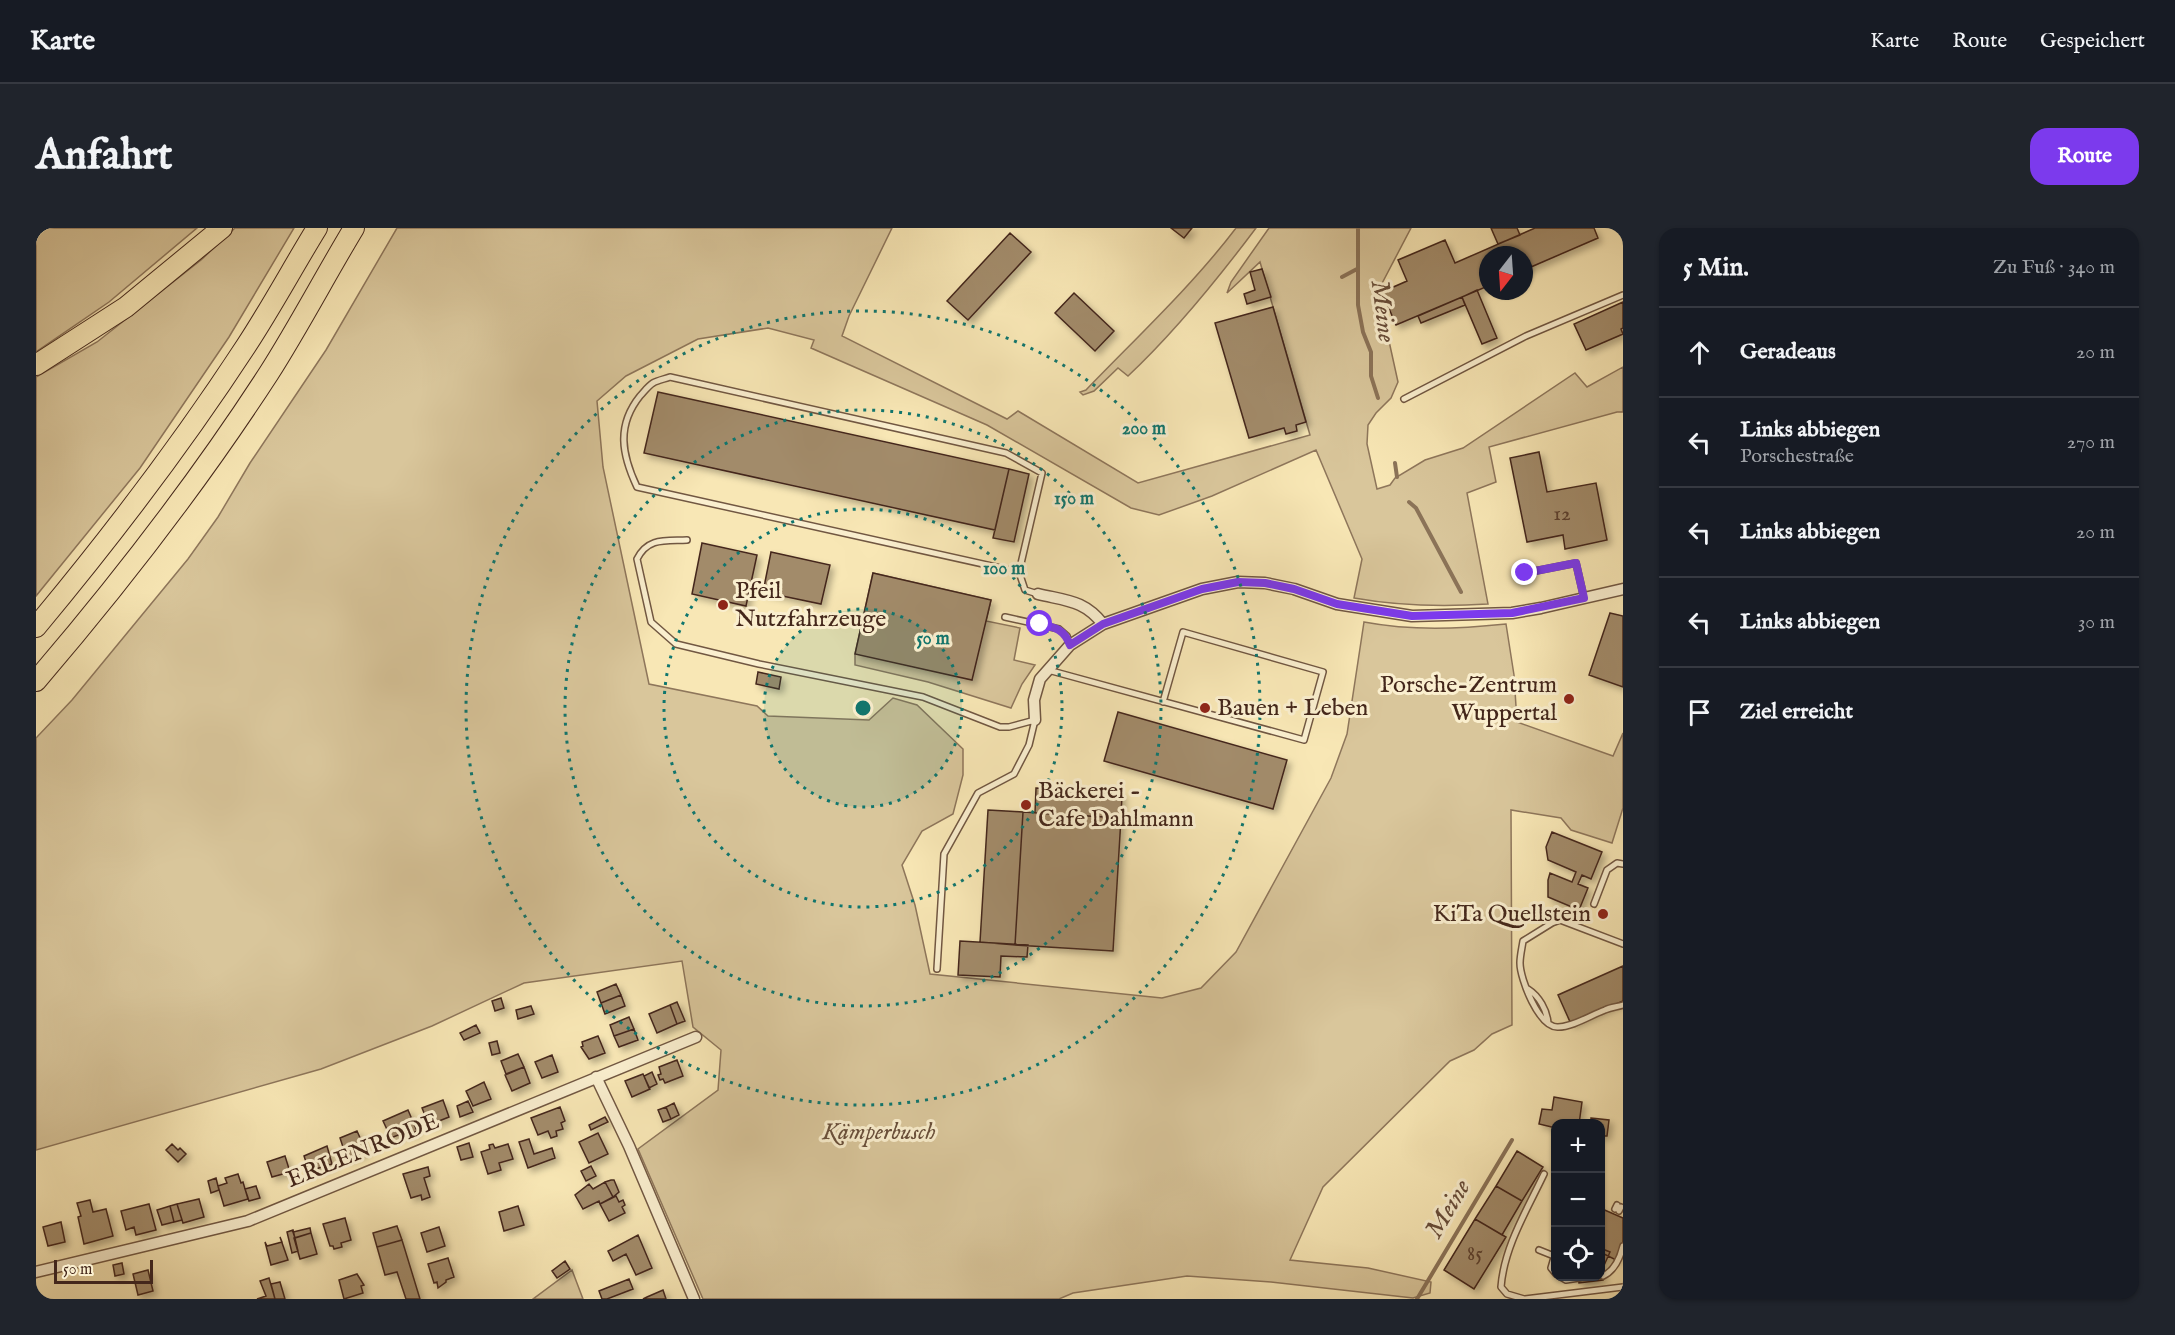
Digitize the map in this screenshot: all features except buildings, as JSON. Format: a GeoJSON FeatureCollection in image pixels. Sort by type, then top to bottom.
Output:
{"type":"FeatureCollection","features":[{"type":"Feature","properties":{"kind":"highway"},"geometry":{"type":"LineString","coordinates":[[36,365],[126,308],[222,228]]}},
{"type":"Feature","properties":{"kind":"highway"},"geometry":{"type":"LineString","coordinates":[[36,627],[95,556],[185,435],[247,344],[317,228]]}},
{"type":"Feature","properties":{"kind":"highway"},"geometry":{"type":"LineString","coordinates":[[36,681],[129,571],[184,496],[269,372],[354,228]]}},
{"type":"Feature","properties":{"kind":"street"},"geometry":{"type":"LineString","coordinates":[[1035,720],[1034,700],[1040,679],[1070,645],[1103,624],[1202,589],[1238,582],[1265,583],[1294,589],[1337,604],[1412,616],[1512,613],[1623,589]]}},
{"type":"Feature","properties":{"kind":"street"},"geometry":{"type":"LineString","coordinates":[[1038,594],[1086,606],[1103,624]]}},
{"type":"Feature","properties":{"kind":"street","name":"ERLENRODE"},"geometry":{"type":"LineString","coordinates":[[36,1272],[248,1221],[696,1037]]}},
{"type":"Feature","properties":{"kind":"street"},"geometry":{"type":"LineString","coordinates":[[596,1077],[630,1146],[694,1299]]}},
{"type":"Feature","properties":{"kind":"lane"},"geometry":{"type":"LineString","coordinates":[[1404,399],[1526,336],[1623,295]]}},
{"type":"Feature","properties":{"kind":"lane"},"geometry":{"type":"LineString","coordinates":[[1019,572],[638,487],[628,469],[622,431],[626,418],[635,402],[651,384],[670,377],[1006,453],[1042,473],[1019,572],[1025,590],[1038,594]]}},
{"type":"Feature","properties":{"kind":"lane"},"geometry":{"type":"LineString","coordinates":[[687,540],[649,544],[643,547],[637,559],[651,622],[676,644],[759,664],[923,698],[1000,727],[1009,728],[1035,720]]}},
{"type":"Feature","properties":{"kind":"lane"},"geometry":{"type":"LineString","coordinates":[[1525,573],[1576,563],[1584,598]]}},
{"type":"Feature","properties":{"kind":"lane"},"geometry":{"type":"LineString","coordinates":[[1005,617],[1059,628],[1070,645]]}},
{"type":"Feature","properties":{"kind":"lane"},"geometry":{"type":"LineString","coordinates":[[1047,670],[1163,702],[1304,740],[1323,672],[1183,632],[1163,702]]}},
{"type":"Feature","properties":{"kind":"lane"},"geometry":{"type":"LineString","coordinates":[[937,969],[944,854],[978,793],[1014,774],[1029,745],[1035,720]]}},
{"type":"Feature","properties":{"kind":"lane"},"geometry":{"type":"LineString","coordinates":[[1594,904],[1607,870],[1617,863],[1623,864]]}},
{"type":"Feature","properties":{"kind":"lane"},"geometry":{"type":"LineString","coordinates":[[1623,944],[1560,920],[1523,940],[1520,965],[1527,988],[1542,1019],[1557,1028],[1623,1005]]}},
{"type":"Feature","properties":{"kind":"lane"},"geometry":{"type":"LineString","coordinates":[[1544,1174],[1513,1239],[1501,1287],[1507,1294],[1525,1299],[1623,1287]]}},
{"type":"Feature","properties":{"kind":"lane"},"geometry":{"type":"LineString","coordinates":[[1539,1250],[1551,1252]]}},
{"type":"Feature","properties":{"kind":"lane"},"geometry":{"type":"LineString","coordinates":[[1605,1274],[1609,1273],[1621,1253]]}},
{"type":"Feature","properties":{"kind":"green space"},"geometry":{"type":"Polygon","coordinates":[[[36,228],[197,228],[109,302],[36,352],[36,228]]]}},
{"type":"Feature","properties":{"kind":"green space"},"geometry":{"type":"Polygon","coordinates":[[[235,228],[294,228],[229,337],[140,468],[36,596],[36,377],[97,342],[201,260],[235,228]]]}},
{"type":"Feature","properties":{"kind":"green space","name":"Kämperbusch"},"geometry":{"type":"Polygon","coordinates":[[[397,228],[892,228],[849,316],[842,336],[1007,419],[1018,411],[1138,483],[1310,435],[1260,262],[1227,293],[1231,282],[1269,228],[1411,228],[1378,291],[1398,382],[1391,398],[1368,425],[1367,444],[1377,489],[1390,485],[1395,478],[1425,460],[1463,448],[1575,373],[1587,387],[1623,367],[1623,412],[1489,447],[1496,482],[1467,493],[1488,604],[1471,605],[1437,606],[1354,598],[1362,559],[1316,450],[1212,496],[1159,515],[1131,508],[987,425],[811,348],[814,340],[768,328],[698,339],[626,376],[597,401],[603,467],[649,684],[757,706],[768,716],[869,720],[893,698],[917,705],[963,749],[963,775],[953,814],[922,831],[902,865],[915,905],[930,974],[1162,998],[1201,988],[1236,952],[1331,778],[1347,734],[1364,622],[1400,627],[1435,628],[1506,624],[1514,675],[1517,722],[1613,756],[1623,733],[1623,808],[1612,843],[1571,830],[1561,818],[1511,810],[1512,1025],[1492,1034],[1474,1050],[1450,1061],[1323,1187],[1290,1260],[1368,1268],[1431,1282],[1430,1293],[1413,1298],[1271,1282],[1187,1276],[1073,1293],[1059,1299],[703,1299],[638,1149],[718,1090],[721,1050],[693,1027],[682,961],[524,983],[432,1026],[321,1069],[36,1150],[36,738],[72,700],[188,559],[218,517],[250,463],[326,350],[397,228]]]}},
{"type":"Feature","properties":{"kind":"green space"},"geometry":{"type":"Polygon","coordinates":[[[1236,228],[1256,228],[1179,324],[1128,376],[1118,368],[1094,391],[1083,395],[1080,392],[1086,390],[1163,311],[1236,228]]]}},
{"type":"Feature","properties":{"kind":"green space"},"geometry":{"type":"Polygon","coordinates":[[[873,573],[991,600],[986,621],[1020,628],[1014,660],[1035,665],[1022,684],[1011,708],[928,682],[855,665],[855,654],[873,573]]]}},
{"type":"Feature","properties":{"kind":"green space"},"geometry":{"type":"Polygon","coordinates":[[[572,1270],[583,1299],[533,1299],[572,1270]]]}},
{"type":"Feature","properties":{"kind":"waterway","name":"Meine"},"geometry":{"type":"LineString","coordinates":[[1358,228],[1358,305],[1363,332],[1371,352],[1371,376],[1378,398]]}},
{"type":"Feature","properties":{"kind":"waterway"},"geometry":{"type":"LineString","coordinates":[[1342,277],[1357,269]]}},
{"type":"Feature","properties":{"kind":"waterway","name":"Meine"},"geometry":{"type":"LineString","coordinates":[[1395,463],[1397,477]]}},
{"type":"Feature","properties":{"kind":"waterway","name":"Meine"},"geometry":{"type":"LineString","coordinates":[[1409,502],[1416,508],[1461,592]]}},
{"type":"Feature","properties":{"kind":"waterway","name":"Meine"},"geometry":{"type":"LineString","coordinates":[[1417,1299],[1512,1140]]}},
{"type":"Feature","properties":{"kind":"place","name":"Pfeil Nutzfahrzeuge"},"geometry":{"type":"Point","coordinates":[723,605]}},
{"type":"Feature","properties":{"kind":"place","name":"Porsche-Zentrum Wuppertal"},"geometry":{"type":"Point","coordinates":[1569,699]}},
{"type":"Feature","properties":{"kind":"place","name":"Bauen + Leben"},"geometry":{"type":"Point","coordinates":[1205,708]}},
{"type":"Feature","properties":{"kind":"place","name":"Bäckerei - Cafe Dahlmann"},"geometry":{"type":"Point","coordinates":[1026,805]}},
{"type":"Feature","properties":{"kind":"place","name":"KiTa Quellstein"},"geometry":{"type":"Point","coordinates":[1603,914]}},
{"type":"Feature","properties":{"kind":"route"},"geometry":{"type":"LineString","coordinates":[[1040,624],[1059,628],[1070,645],[1103,624],[1202,589],[1238,582],[1265,583],[1294,589],[1337,604],[1412,616],[1512,613],[1584,598],[1576,563],[1525,573]]}}]}
